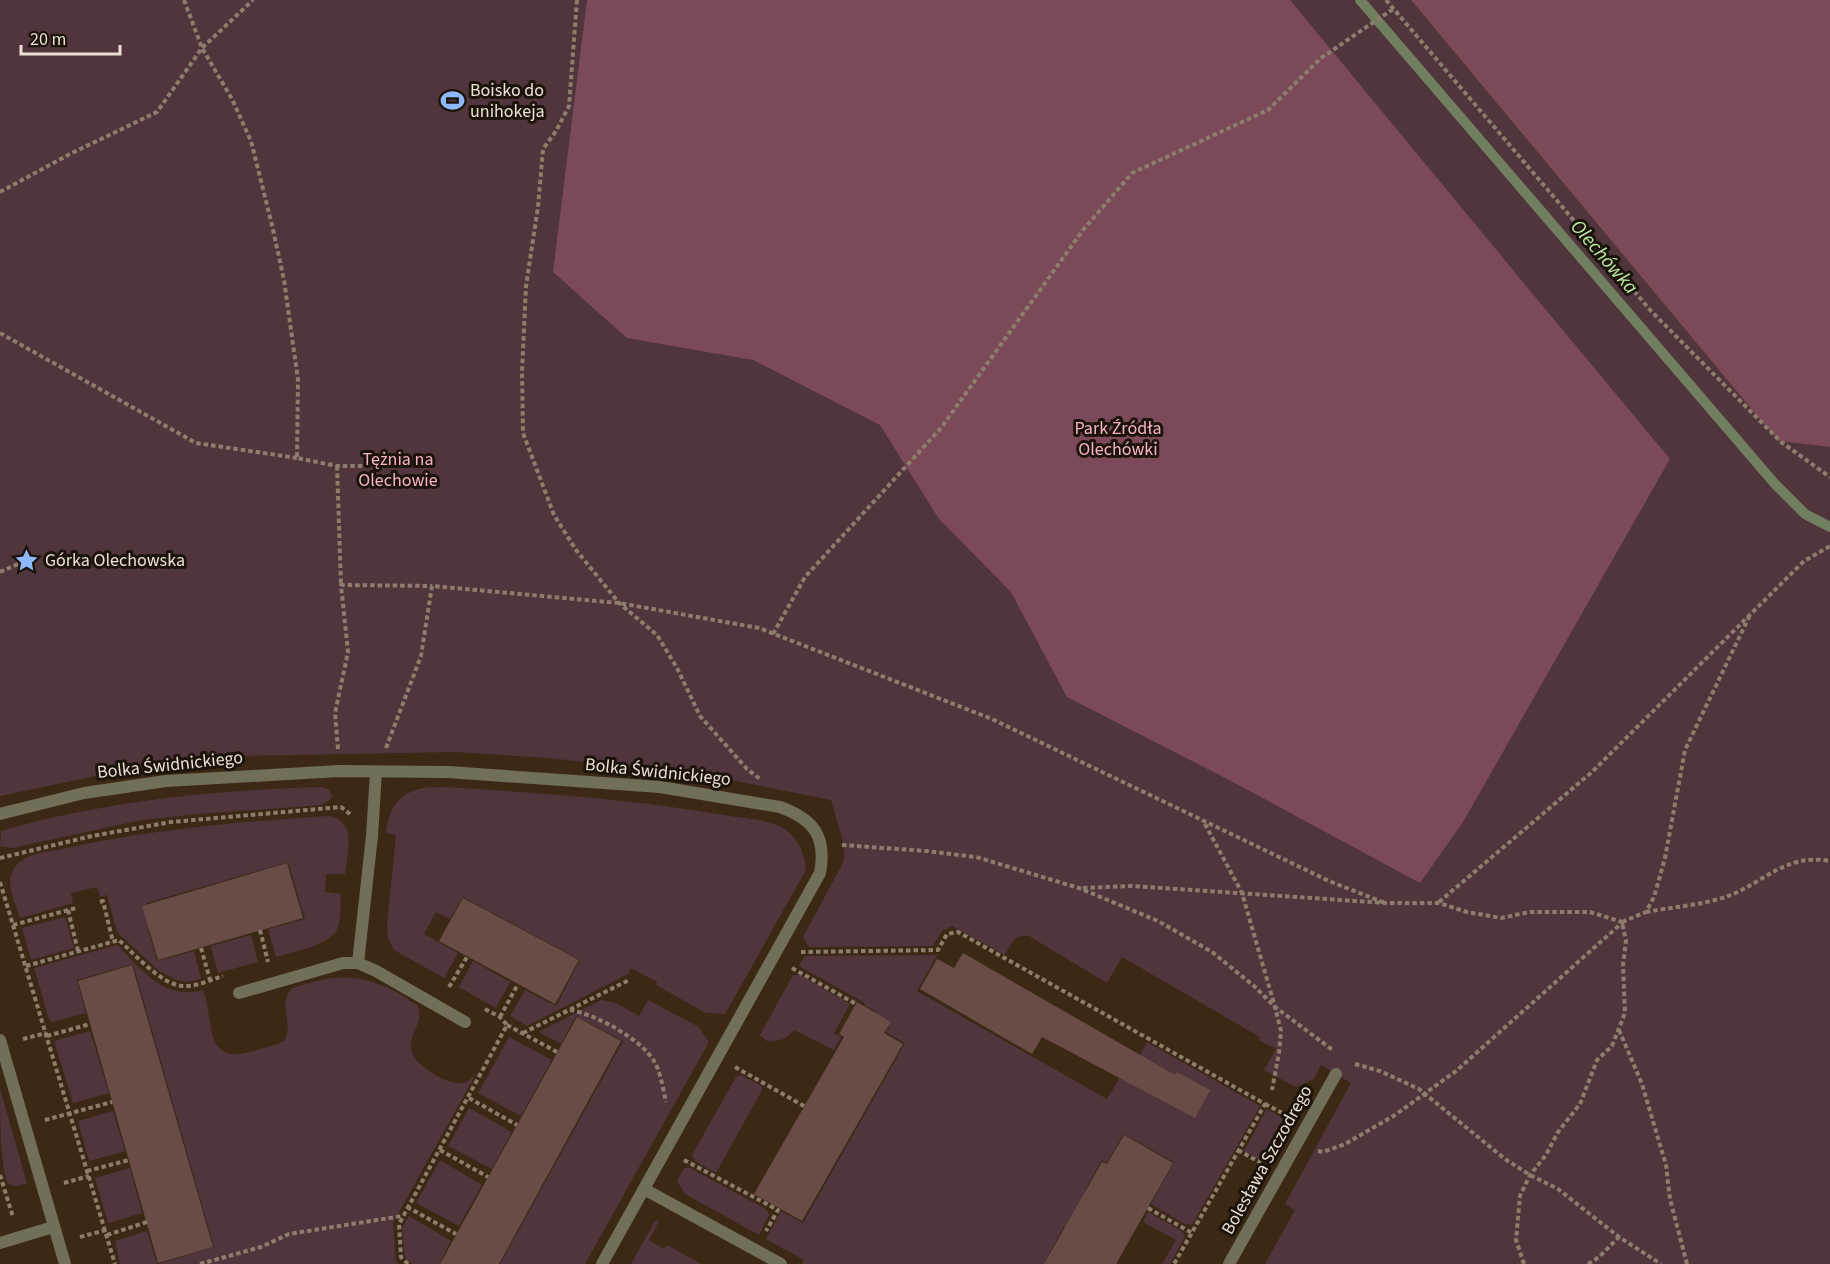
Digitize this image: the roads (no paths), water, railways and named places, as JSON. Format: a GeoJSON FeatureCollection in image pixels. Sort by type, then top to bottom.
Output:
{"type":"FeatureCollection","features":[{"type":"Feature","properties":{"kind":"street","name":"Bolka Świdnickiego"},"geometry":{"type":"LineString","coordinates":[[0,814],[84,793],[166,781],[339,771],[448,772],[660,788],[768,804],[795,812],[811,823],[818,834],[823,860],[820,873],[644,1189]]}},
{"type":"Feature","properties":{"kind":"street"},"geometry":{"type":"LineString","coordinates":[[358,963],[372,836],[376,772]]}},
{"type":"Feature","properties":{"kind":"street"},"geometry":{"type":"LineString","coordinates":[[239,993],[343,963],[358,963],[422,996],[465,1022]]}},
{"type":"Feature","properties":{"kind":"street"},"geometry":{"type":"LineString","coordinates":[[0,1040],[65,1264]]}},
{"type":"Feature","properties":{"kind":"street","name":"Bolesława Szczodrego"},"geometry":{"type":"LineString","coordinates":[[1229,1264],[1336,1074]]}},
{"type":"Feature","properties":{"kind":"street"},"geometry":{"type":"LineString","coordinates":[[602,1264],[644,1189],[781,1264]]}},
{"type":"Feature","properties":{"kind":"street"},"geometry":{"type":"LineString","coordinates":[[0,1243],[53,1227]]}},
{"type":"Feature","properties":{"kind":"waterway","name":"Olechówka"},"geometry":{"type":"LineString","coordinates":[[1360,0],[1775,484],[1805,514],[1830,527]]}},
{"type":"Feature","properties":{"kind":"place","name":"Boisko do unihokeja"},"geometry":{"type":"Point","coordinates":[452,100]}},
{"type":"Feature","properties":{"kind":"place","name":"Górka Olechowska"},"geometry":{"type":"Point","coordinates":[27,560]}},
{"type":"Feature","properties":{"kind":"park label","name":"Park Źródła Olechówki"},"geometry":{"type":"Point","coordinates":[1118,438]}},
{"type":"Feature","properties":{"kind":"park label","name":"Tężnia na Olechowie"},"geometry":{"type":"Point","coordinates":[398,469]}}]}
